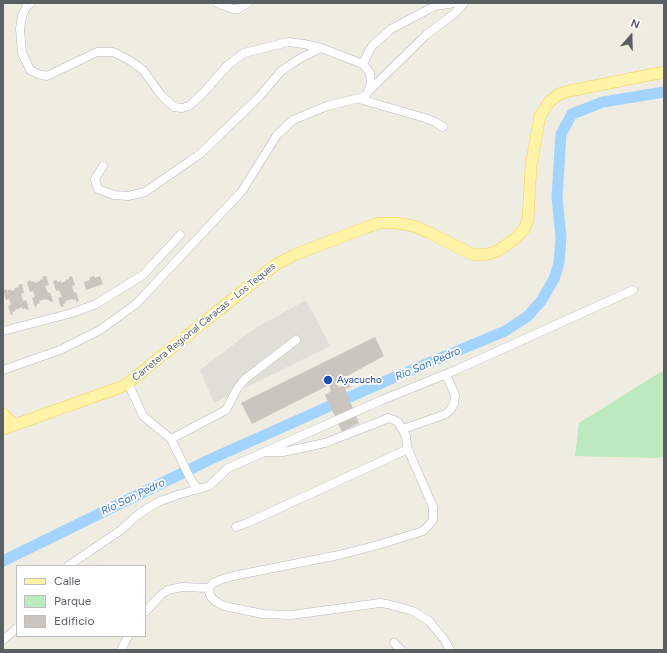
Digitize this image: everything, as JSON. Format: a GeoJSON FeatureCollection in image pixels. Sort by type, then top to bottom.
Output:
{"type":"FeatureCollection","features":[{"type":"Feature","properties":{"kind":"main road","name":"Carretera Regional Caracas - Los Teques"},"geometry":{"type":"LineString","coordinates":[[3,430],[121,387],[128,383],[274,265],[294,255],[367,227],[379,223],[395,223],[414,226],[472,254],[488,254],[499,250],[516,238],[524,229],[528,220],[531,166],[540,116],[548,102],[559,94],[569,91],[664,72]]}},
{"type":"Feature","properties":{"kind":"main road"},"geometry":{"type":"LineString","coordinates":[[3,414],[15,425]]}},
{"type":"Feature","properties":{"kind":"street"},"geometry":{"type":"LineString","coordinates":[[31,3],[26,7],[22,16],[20,29],[22,53],[30,70],[38,74],[47,76],[97,52],[113,52],[129,60],[143,70],[161,95],[174,107],[182,108],[189,106],[204,92],[228,65],[244,52],[288,42],[321,48],[363,64],[372,76],[369,91]]}},
{"type":"Feature","properties":{"kind":"street"},"geometry":{"type":"LineString","coordinates":[[217,3],[232,9],[238,9],[248,3]]}},
{"type":"Feature","properties":{"kind":"street"},"geometry":{"type":"LineString","coordinates":[[363,64],[368,51],[391,29],[436,6],[454,3]]}},
{"type":"Feature","properties":{"kind":"street"},"geometry":{"type":"LineString","coordinates":[[3,370],[60,350],[93,333],[136,304],[242,191],[277,135],[293,120],[327,106],[359,99],[367,94],[426,35],[454,13],[464,3]]}},
{"type":"Feature","properties":{"kind":"street"},"geometry":{"type":"LineString","coordinates":[[440,5],[442,22]]}},
{"type":"Feature","properties":{"kind":"street"},"geometry":{"type":"LineString","coordinates":[[103,166],[95,179],[98,189],[114,195],[128,196],[145,192],[200,154],[260,96],[281,71],[299,58],[321,48]]}},
{"type":"Feature","properties":{"kind":"street"},"geometry":{"type":"LineString","coordinates":[[359,99],[424,118],[443,127]]}},
{"type":"Feature","properties":{"kind":"street"},"geometry":{"type":"LineString","coordinates":[[3,330],[72,313],[96,304],[144,275],[180,235]]}},
{"type":"Feature","properties":{"kind":"street"},"geometry":{"type":"LineString","coordinates":[[69,565],[121,530],[140,513],[158,502],[209,486],[228,468],[382,400],[456,370],[633,290]]}},
{"type":"Feature","properties":{"kind":"street"},"geometry":{"type":"LineString","coordinates":[[171,439],[226,410],[237,389],[245,379],[296,340]]}},
{"type":"Feature","properties":{"kind":"street"},"geometry":{"type":"LineString","coordinates":[[403,429],[446,414],[450,410],[454,404],[456,395],[446,374]]}},
{"type":"Feature","properties":{"kind":"street"},"geometry":{"type":"LineString","coordinates":[[128,383],[143,416],[171,439],[197,489]]}},
{"type":"Feature","properties":{"kind":"street"},"geometry":{"type":"LineString","coordinates":[[266,452],[284,452],[326,443],[388,418],[394,420],[398,422],[406,436],[408,449],[433,507],[433,520],[423,531],[340,555],[233,576],[213,583],[209,588],[211,596],[219,604],[239,610],[264,614],[291,615],[380,603],[394,605],[413,611],[429,621],[444,639],[450,650]]}},
{"type":"Feature","properties":{"kind":"street"},"geometry":{"type":"LineString","coordinates":[[236,527],[248,523],[408,449]]}},
{"type":"Feature","properties":{"kind":"street"},"geometry":{"type":"LineString","coordinates":[[146,611],[162,594],[168,590],[182,587],[209,588]]}},
{"type":"Feature","properties":{"kind":"street"},"geometry":{"type":"LineString","coordinates":[[3,640],[16,629]]}},
{"type":"Feature","properties":{"kind":"street"},"geometry":{"type":"LineString","coordinates":[[121,650],[128,637]]}},
{"type":"Feature","properties":{"kind":"street"},"geometry":{"type":"LineString","coordinates":[[394,643],[401,650]]}},
{"type":"Feature","properties":{"kind":"shaded area"},"geometry":{"type":"Polygon","coordinates":[[[306,300],[330,346],[214,403],[200,370],[254,329],[306,300]]]}},
{"type":"Feature","properties":{"kind":"green space"},"geometry":{"type":"Polygon","coordinates":[[[664,370],[664,457],[575,456],[579,423],[664,370]]]}},
{"type":"Feature","properties":{"kind":"building"},"geometry":{"type":"Polygon","coordinates":[[[46,276],[49,285],[45,286],[48,293],[50,292],[53,301],[50,302],[46,299],[39,301],[40,303],[35,307],[32,298],[35,297],[33,291],[30,292],[27,282],[30,280],[31,282],[34,281],[35,283],[43,279],[42,277],[46,276]]]}},
{"type":"Feature","properties":{"kind":"building"},"geometry":{"type":"Polygon","coordinates":[[[72,276],[75,285],[72,286],[79,301],[76,302],[76,299],[72,299],[65,301],[66,303],[63,304],[64,306],[61,307],[58,298],[62,297],[59,290],[56,291],[53,281],[61,281],[61,283],[72,276]]]}},
{"type":"Feature","properties":{"kind":"building"},"geometry":{"type":"Polygon","coordinates":[[[94,276],[95,278],[100,276],[103,284],[86,290],[84,282],[90,280],[89,278],[94,276]]]}},
{"type":"Feature","properties":{"kind":"building"},"geometry":{"type":"Polygon","coordinates":[[[22,284],[24,293],[21,294],[23,301],[26,300],[29,309],[22,309],[22,307],[12,312],[13,314],[11,315],[8,306],[11,305],[9,299],[6,300],[3,290],[15,290],[15,288],[19,287],[18,285],[22,284]]]}},
{"type":"Feature","properties":{"kind":"building"},"geometry":{"type":"Polygon","coordinates":[[[375,337],[384,356],[336,382],[339,387],[349,383],[351,387],[345,389],[359,423],[342,432],[325,395],[331,391],[329,385],[252,424],[241,403],[375,337]]]}},
{"type":"Feature","properties":{"kind":"waterway","name":"Río San Pedro"},"geometry":{"type":"LineString","coordinates":[[3,561],[211,459],[388,380],[505,331],[528,316],[541,301],[554,279],[559,263],[561,237],[557,197],[561,134],[572,114],[603,102],[664,92]]}},
{"type":"Feature","properties":{"kind":"place","name":"Ayacucho"},"geometry":{"type":"Point","coordinates":[328,380]}}]}
